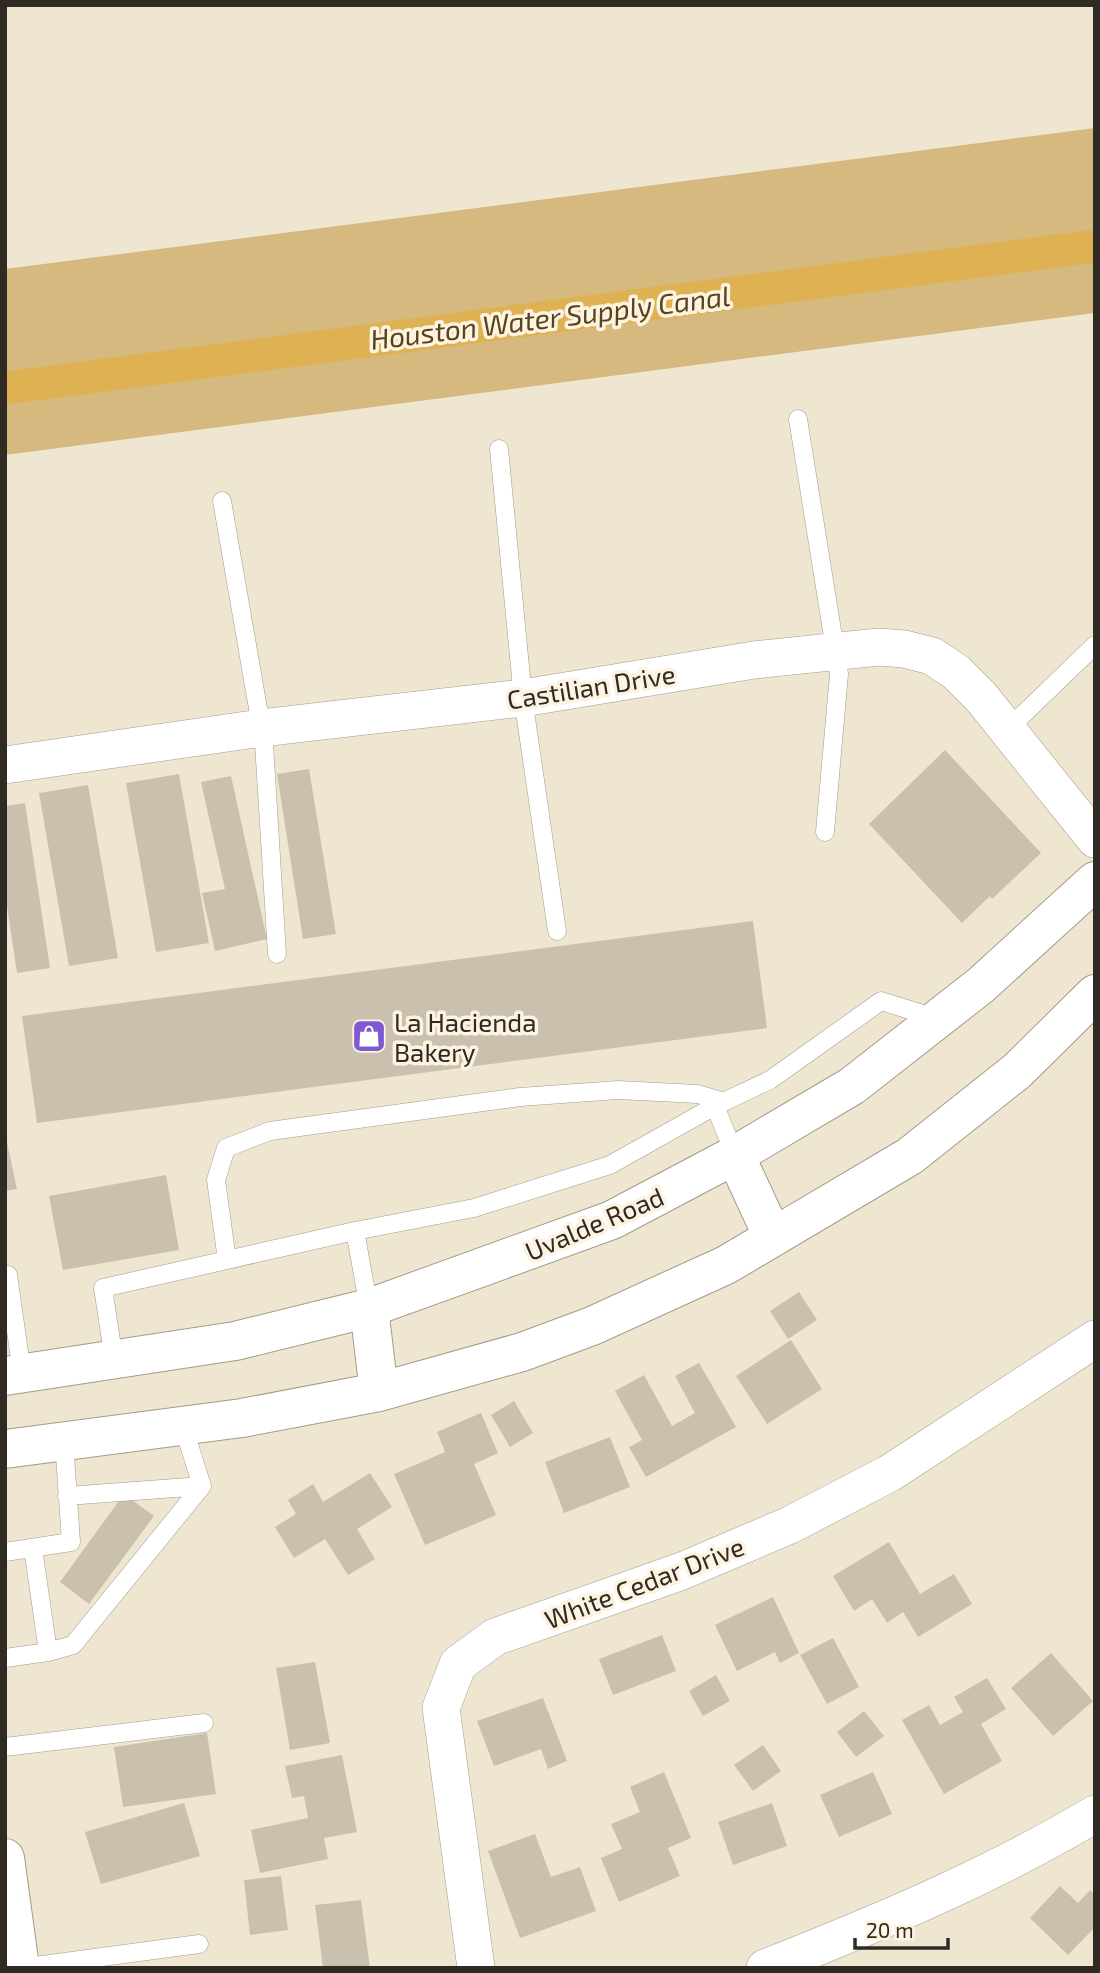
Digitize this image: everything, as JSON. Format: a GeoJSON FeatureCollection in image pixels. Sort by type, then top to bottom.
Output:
{"type":"FeatureCollection","features":[{"type":"Feature","properties":{"kind":"main road","name":"Uvalde Road"},"geometry":{"type":"LineString","coordinates":[[14,1375],[235,1341],[369,1308],[612,1220],[736,1155],[852,1086],[981,985],[1095,881]]}},
{"type":"Feature","properties":{"kind":"main road"},"geometry":{"type":"LineString","coordinates":[[5,1449],[309,1407],[379,1392],[522,1352],[592,1326],[726,1265],[911,1156],[1017,1071],[1095,994]]}},
{"type":"Feature","properties":{"kind":"main road"},"geometry":{"type":"LineString","coordinates":[[736,1155],[773,1237]]}},
{"type":"Feature","properties":{"kind":"main road"},"geometry":{"type":"LineString","coordinates":[[369,1308],[379,1392]]}},
{"type":"Feature","properties":{"kind":"main road"},"geometry":{"type":"LineString","coordinates":[[5,1858],[20,1968]]}},
{"type":"Feature","properties":{"kind":"street","name":"Castilian Drive"},"geometry":{"type":"LineString","coordinates":[[5,765],[261,728],[523,698],[754,660],[879,647],[904,649],[932,656],[956,672],[1008,729],[1095,839]]}},
{"type":"Feature","properties":{"kind":"street","name":"White Cedar Drive"},"geometry":{"type":"LineString","coordinates":[[477,1968],[441,1707],[458,1664],[495,1637],[682,1571],[790,1525],[890,1473],[1095,1339]]}},
{"type":"Feature","properties":{"kind":"street"},"geometry":{"type":"LineString","coordinates":[[765,1968],[885,1921],[1039,1848],[1095,1814]]}},
{"type":"Feature","properties":{"kind":"lane"},"geometry":{"type":"LineString","coordinates":[[798,419],[839,674],[825,832]]}},
{"type":"Feature","properties":{"kind":"lane"},"geometry":{"type":"LineString","coordinates":[[499,449],[523,698],[557,930]]}},
{"type":"Feature","properties":{"kind":"lane"},"geometry":{"type":"LineString","coordinates":[[222,501],[264,743],[277,954]]}},
{"type":"Feature","properties":{"kind":"lane"},"geometry":{"type":"LineString","coordinates":[[1008,729],[1095,645]]}},
{"type":"Feature","properties":{"kind":"lane"},"geometry":{"type":"LineString","coordinates":[[114,1360],[103,1288],[355,1231],[474,1208],[610,1165],[720,1104],[771,1080],[881,1001],[939,1018]]}},
{"type":"Feature","properties":{"kind":"lane"},"geometry":{"type":"LineString","coordinates":[[227,1260],[216,1180],[226,1148],[270,1131],[520,1097],[618,1090],[698,1094],[720,1104],[736,1155]]}},
{"type":"Feature","properties":{"kind":"lane"},"geometry":{"type":"LineString","coordinates":[[355,1231],[369,1308]]}},
{"type":"Feature","properties":{"kind":"lane"},"geometry":{"type":"LineString","coordinates":[[5,1275],[8,1275],[14,1375]]}},
{"type":"Feature","properties":{"kind":"lane"},"geometry":{"type":"LineString","coordinates":[[183,1426],[202,1486]]}},
{"type":"Feature","properties":{"kind":"lane"},"geometry":{"type":"LineString","coordinates":[[5,1552],[71,1542],[64,1441]]}},
{"type":"Feature","properties":{"kind":"lane"},"geometry":{"type":"LineString","coordinates":[[68,1496],[202,1486]]}},
{"type":"Feature","properties":{"kind":"lane"},"geometry":{"type":"LineString","coordinates":[[5,1658],[48,1652],[73,1644],[202,1486]]}},
{"type":"Feature","properties":{"kind":"lane"},"geometry":{"type":"LineString","coordinates":[[33,1548],[48,1652]]}},
{"type":"Feature","properties":{"kind":"lane"},"geometry":{"type":"LineString","coordinates":[[5,1747],[204,1723]]}},
{"type":"Feature","properties":{"kind":"lane"},"geometry":{"type":"LineString","coordinates":[[20,1968],[199,1944]]}},
{"type":"Feature","properties":{"kind":"shaded area"},"geometry":{"type":"Polygon","coordinates":[[[1095,128],[1095,313],[5,455],[5,269],[1095,128]]]}},
{"type":"Feature","properties":{"kind":"building"},"geometry":{"type":"Polygon","coordinates":[[[945,750],[1041,853],[962,923],[869,824],[945,750]]]}},
{"type":"Feature","properties":{"kind":"building"},"geometry":{"type":"Polygon","coordinates":[[[309,769],[336,934],[303,939],[277,774],[309,769]]]}},
{"type":"Feature","properties":{"kind":"building"},"geometry":{"type":"Polygon","coordinates":[[[179,774],[209,943],[156,952],[126,783],[179,774]]]}},
{"type":"Feature","properties":{"kind":"building"},"geometry":{"type":"Polygon","coordinates":[[[231,776],[267,939],[215,951],[202,893],[225,889],[201,782],[231,776]]]}},
{"type":"Feature","properties":{"kind":"building"},"geometry":{"type":"Polygon","coordinates":[[[88,785],[118,958],[69,966],[39,793],[88,785]]]}},
{"type":"Feature","properties":{"kind":"building"},"geometry":{"type":"Polygon","coordinates":[[[25,803],[50,968],[17,973],[5,893],[5,806],[25,803]]]}},
{"type":"Feature","properties":{"kind":"building"},"geometry":{"type":"Polygon","coordinates":[[[753,921],[767,1028],[37,1123],[22,1016],[753,921]]]}},
{"type":"Feature","properties":{"kind":"building"},"geometry":{"type":"Polygon","coordinates":[[[5,1133],[17,1189],[5,1191],[5,1133]]]}},
{"type":"Feature","properties":{"kind":"building"},"geometry":{"type":"Polygon","coordinates":[[[166,1175],[179,1250],[63,1270],[49,1196],[166,1175]]]}},
{"type":"Feature","properties":{"kind":"building"},"geometry":{"type":"Polygon","coordinates":[[[799,1292],[817,1320],[788,1339],[770,1311],[799,1292]]]}},
{"type":"Feature","properties":{"kind":"building"},"geometry":{"type":"Polygon","coordinates":[[[791,1340],[822,1389],[767,1424],[736,1376],[791,1340]]]}},
{"type":"Feature","properties":{"kind":"building"},"geometry":{"type":"Polygon","coordinates":[[[699,1363],[736,1427],[646,1477],[629,1447],[642,1440],[615,1391],[644,1375],[672,1426],[695,1413],[675,1376],[699,1363]]]}},
{"type":"Feature","properties":{"kind":"building"},"geometry":{"type":"Polygon","coordinates":[[[514,1401],[533,1433],[510,1447],[491,1415],[514,1401]]]}},
{"type":"Feature","properties":{"kind":"building"},"geometry":{"type":"Polygon","coordinates":[[[481,1413],[498,1453],[474,1464],[496,1515],[425,1545],[394,1474],[445,1452],[437,1432],[481,1413]]]}},
{"type":"Feature","properties":{"kind":"building"},"geometry":{"type":"Polygon","coordinates":[[[610,1437],[630,1487],[564,1513],[545,1462],[610,1437]]]}},
{"type":"Feature","properties":{"kind":"building"},"geometry":{"type":"Polygon","coordinates":[[[370,1473],[392,1507],[357,1529],[375,1559],[348,1575],[325,1539],[294,1558],[275,1527],[296,1514],[288,1500],[313,1484],[323,1502],[370,1473]]]}},
{"type":"Feature","properties":{"kind":"building"},"geometry":{"type":"Polygon","coordinates":[[[124,1494],[154,1516],[89,1604],[60,1582],[124,1494]]]}},
{"type":"Feature","properties":{"kind":"building"},"geometry":{"type":"Polygon","coordinates":[[[889,1542],[920,1594],[954,1574],[972,1604],[918,1637],[903,1612],[887,1623],[872,1599],[854,1611],[833,1576],[889,1542]]]}},
{"type":"Feature","properties":{"kind":"building"},"geometry":{"type":"Polygon","coordinates":[[[773,1597],[799,1653],[780,1663],[775,1652],[737,1671],[715,1625],[773,1597]]]}},
{"type":"Feature","properties":{"kind":"building"},"geometry":{"type":"Polygon","coordinates":[[[662,1635],[676,1671],[613,1695],[599,1659],[662,1635]]]}},
{"type":"Feature","properties":{"kind":"building"},"geometry":{"type":"Polygon","coordinates":[[[833,1638],[859,1687],[827,1704],[800,1655],[833,1638]]]}},
{"type":"Feature","properties":{"kind":"building"},"geometry":{"type":"Polygon","coordinates":[[[1051,1653],[1093,1701],[1053,1736],[1011,1688],[1051,1653]]]}},
{"type":"Feature","properties":{"kind":"building"},"geometry":{"type":"Polygon","coordinates":[[[315,1662],[330,1743],[290,1750],[276,1668],[315,1662]]]}},
{"type":"Feature","properties":{"kind":"building"},"geometry":{"type":"Polygon","coordinates":[[[716,1675],[730,1701],[703,1716],[689,1691],[716,1675]]]}},
{"type":"Feature","properties":{"kind":"building"},"geometry":{"type":"Polygon","coordinates":[[[987,1678],[1006,1709],[981,1724],[1002,1761],[944,1794],[902,1720],[929,1705],[940,1725],[963,1712],[954,1697],[987,1678]]]}},
{"type":"Feature","properties":{"kind":"building"},"geometry":{"type":"Polygon","coordinates":[[[543,1698],[567,1761],[548,1769],[541,1749],[494,1766],[477,1721],[543,1698]]]}},
{"type":"Feature","properties":{"kind":"building"},"geometry":{"type":"Polygon","coordinates":[[[864,1711],[884,1736],[856,1757],[837,1732],[864,1711]]]}},
{"type":"Feature","properties":{"kind":"building"},"geometry":{"type":"Polygon","coordinates":[[[207,1733],[216,1794],[123,1807],[114,1747],[207,1733]]]}},
{"type":"Feature","properties":{"kind":"building"},"geometry":{"type":"Polygon","coordinates":[[[763,1745],[781,1771],[753,1791],[734,1765],[763,1745]]]}},
{"type":"Feature","properties":{"kind":"building"},"geometry":{"type":"Polygon","coordinates":[[[342,1755],[357,1832],[324,1838],[328,1859],[260,1873],[251,1830],[308,1818],[304,1796],[292,1798],[285,1766],[342,1755]]]}},
{"type":"Feature","properties":{"kind":"building"},"geometry":{"type":"Polygon","coordinates":[[[664,1772],[691,1838],[668,1848],[680,1876],[619,1902],[601,1858],[622,1849],[611,1824],[640,1812],[630,1787],[664,1772]]]}},
{"type":"Feature","properties":{"kind":"building"},"geometry":{"type":"Polygon","coordinates":[[[873,1772],[892,1814],[839,1837],[820,1795],[873,1772]]]}},
{"type":"Feature","properties":{"kind":"building"},"geometry":{"type":"Polygon","coordinates":[[[184,1803],[200,1856],[101,1884],[85,1832],[184,1803]]]}},
{"type":"Feature","properties":{"kind":"building"},"geometry":{"type":"Polygon","coordinates":[[[772,1803],[787,1846],[733,1865],[718,1822],[772,1803]]]}},
{"type":"Feature","properties":{"kind":"building"},"geometry":{"type":"Polygon","coordinates":[[[535,1834],[551,1877],[580,1867],[596,1911],[520,1938],[488,1851],[535,1834]]]}},
{"type":"Feature","properties":{"kind":"building"},"geometry":{"type":"Polygon","coordinates":[[[281,1876],[288,1930],[250,1935],[244,1880],[281,1876]]]}},
{"type":"Feature","properties":{"kind":"building"},"geometry":{"type":"Polygon","coordinates":[[[1060,1886],[1078,1903],[1090,1890],[1095,1895],[1095,1927],[1068,1955],[1030,1918],[1060,1886]]]}},
{"type":"Feature","properties":{"kind":"building"},"geometry":{"type":"Polygon","coordinates":[[[361,1900],[370,1968],[323,1968],[315,1905],[361,1900]]]}},
{"type":"Feature","properties":{"kind":"waterway","name":"Houston Water Supply Canal"},"geometry":{"type":"LineString","coordinates":[[5,388],[1095,246]]}},
{"type":"Feature","properties":{"kind":"place","name":"La Hacienda Bakery"},"geometry":{"type":"Point","coordinates":[369,1036]}}]}
